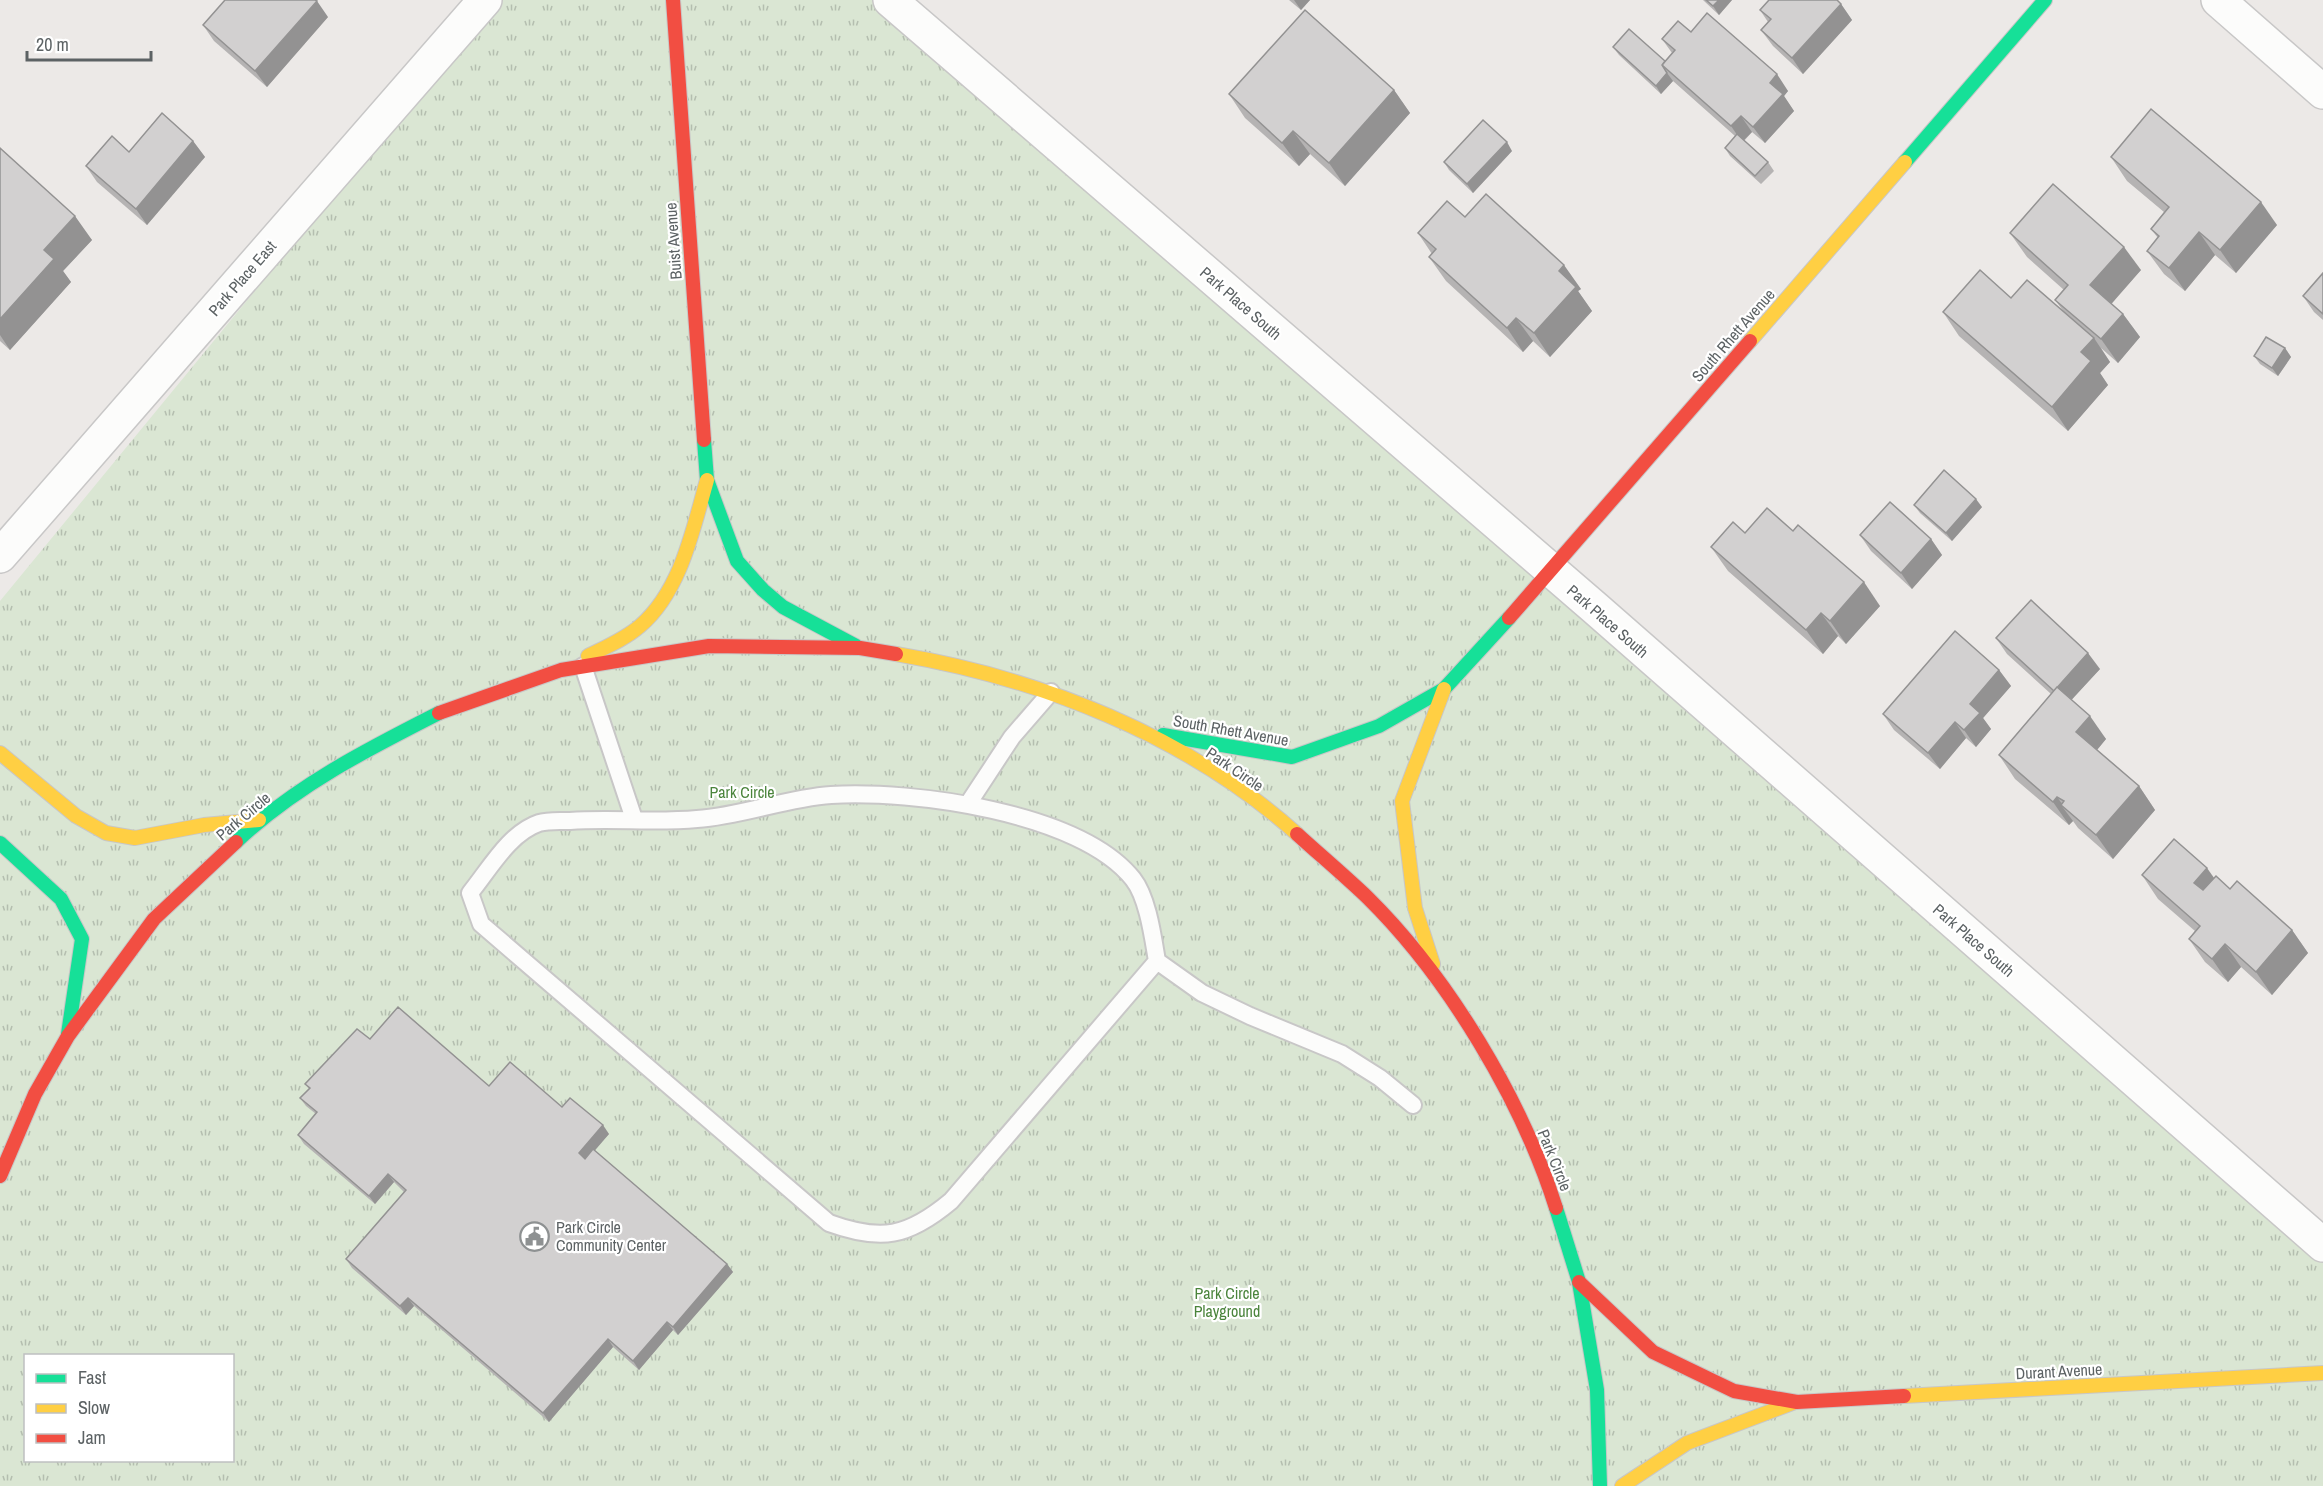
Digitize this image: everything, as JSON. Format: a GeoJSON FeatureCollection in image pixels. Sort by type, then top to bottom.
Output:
{"type":"FeatureCollection","features":[{"type":"Feature","properties":{"kind":"street","name":"Park Place East"},"geometry":{"type":"LineString","coordinates":[[0,556],[484,0]]}},
{"type":"Feature","properties":{"kind":"street","name":"Buist Avenue"},"geometry":{"type":"LineString","coordinates":[[673,0],[707,480],[737,561],[763,590],[783,607],[860,648]]}},
{"type":"Feature","properties":{"kind":"street","name":"Park Place South"},"geometry":{"type":"LineString","coordinates":[[890,0],[1551,571],[2323,1245]]}},
{"type":"Feature","properties":{"kind":"street","name":"South Rhett Avenue"},"geometry":{"type":"LineString","coordinates":[[1141,731],[1292,757],[1379,726],[1444,689],[1551,571],[2045,0]]}},
{"type":"Feature","properties":{"kind":"street"},"geometry":{"type":"LineString","coordinates":[[2218,0],[2323,92]]}},
{"type":"Feature","properties":{"kind":"street","name":"Buist Avenue"},"geometry":{"type":"LineString","coordinates":[[561,670],[630,634],[646,620],[663,597],[687,547],[707,480]]}},
{"type":"Feature","properties":{"kind":"street","name":"Park Circle"},"geometry":{"type":"LineString","coordinates":[[0,1176],[35,1094],[68,1036],[154,919],[259,820],[352,757],[443,711],[561,670],[709,646],[860,648],[956,664],[1051,692],[1141,731],[1216,773],[1286,824],[1369,899],[1437,978],[1505,1088],[1546,1177],[1579,1282],[1597,1389],[1600,1486]]}},
{"type":"Feature","properties":{"kind":"street","name":"South Rhett Avenue"},"geometry":{"type":"LineString","coordinates":[[1437,978],[1415,908],[1402,801],[1444,689]]}},
{"type":"Feature","properties":{"kind":"street"},"geometry":{"type":"LineString","coordinates":[[0,753],[76,816],[106,832],[135,838],[204,825],[259,820]]}},
{"type":"Feature","properties":{"kind":"street"},"geometry":{"type":"LineString","coordinates":[[0,843],[61,900],[82,939],[68,1036]]}},
{"type":"Feature","properties":{"kind":"street","name":"Durant Avenue"},"geometry":{"type":"LineString","coordinates":[[1579,1282],[1653,1353],[1734,1391],[1797,1402],[2323,1373]]}},
{"type":"Feature","properties":{"kind":"street","name":"Durant Avenue"},"geometry":{"type":"LineString","coordinates":[[1622,1486],[1687,1443],[1797,1402]]}},
{"type":"Feature","properties":{"kind":"lane"},"geometry":{"type":"LineString","coordinates":[[583,666],[634,819]]}},
{"type":"Feature","properties":{"kind":"lane"},"geometry":{"type":"LineString","coordinates":[[968,804],[1012,736],[1051,692]]}},
{"type":"Feature","properties":{"kind":"lane"},"geometry":{"type":"LineString","coordinates":[[1157,961],[951,1201],[932,1218],[907,1231],[883,1235],[856,1233],[829,1223],[481,924],[470,893],[517,834],[540,823],[697,819],[829,795],[885,795],[968,804],[1053,829],[1103,851],[1134,880],[1150,921],[1157,961],[1202,993],[1250,1016],[1342,1054],[1380,1078],[1413,1105]]}},
{"type":"Feature","properties":{"kind":"green space","name":"Park Circle"},"geometry":{"type":"Polygon","coordinates":[[[494,0],[889,0],[2323,1246],[2323,1486],[0,1486],[0,601],[494,0]]]}},
{"type":"Feature","properties":{"kind":"building"},"geometry":{"type":"Polygon","coordinates":[[[225,0],[317,1],[255,71],[203,25],[225,0]]]}},
{"type":"Feature","properties":{"kind":"building"},"geometry":{"type":"Polygon","coordinates":[[[1706,0],[1719,0],[1713,6],[1706,0]]]}},
{"type":"Feature","properties":{"kind":"building"},"geometry":{"type":"Polygon","coordinates":[[[1769,0],[1837,0],[1841,4],[1792,58],[1761,30],[1771,19],[1760,10],[1769,0]]]}},
{"type":"Feature","properties":{"kind":"building"},"geometry":{"type":"Polygon","coordinates":[[[1305,10],[1394,90],[1329,163],[1293,131],[1282,143],[1229,94],[1305,10]]]}},
{"type":"Feature","properties":{"kind":"building"},"geometry":{"type":"Polygon","coordinates":[[[1707,13],[1777,74],[1770,83],[1783,94],[1753,127],[1741,116],[1731,126],[1662,65],[1675,50],[1662,39],[1678,21],[1691,32],[1707,13]]]}},
{"type":"Feature","properties":{"kind":"building"},"geometry":{"type":"Polygon","coordinates":[[[1629,29],[1665,61],[1662,65],[1667,73],[1656,86],[1613,47],[1629,29]]]}},
{"type":"Feature","properties":{"kind":"building"},"geometry":{"type":"Polygon","coordinates":[[[2151,109],[2261,202],[2220,250],[2199,232],[2169,268],[2147,251],[2159,236],[2151,229],[2169,207],[2111,157],[2151,109]]]}},
{"type":"Feature","properties":{"kind":"building"},"geometry":{"type":"Polygon","coordinates":[[[162,113],[193,141],[136,209],[86,166],[112,136],[129,152],[162,113]]]}},
{"type":"Feature","properties":{"kind":"building"},"geometry":{"type":"Polygon","coordinates":[[[1483,120],[1507,142],[1467,184],[1444,162],[1483,120]]]}},
{"type":"Feature","properties":{"kind":"building"},"geometry":{"type":"Polygon","coordinates":[[[1737,134],[1768,162],[1755,176],[1725,148],[1737,134]]]}},
{"type":"Feature","properties":{"kind":"building"},"geometry":{"type":"Polygon","coordinates":[[[0,148],[75,216],[44,250],[54,259],[0,319],[0,148]]]}},
{"type":"Feature","properties":{"kind":"building"},"geometry":{"type":"Polygon","coordinates":[[[2053,184],[2124,247],[2090,285],[2123,314],[2101,339],[2055,300],[2068,285],[2010,233],[2053,184]]]}},
{"type":"Feature","properties":{"kind":"building"},"geometry":{"type":"Polygon","coordinates":[[[1486,194],[1564,265],[1559,271],[1576,287],[1534,333],[1516,318],[1507,328],[1429,257],[1436,249],[1418,233],[1447,201],[1465,217],[1486,194]]]}},
{"type":"Feature","properties":{"kind":"building"},"geometry":{"type":"Polygon","coordinates":[[[1980,270],[2011,298],[2027,280],[2094,338],[2081,352],[2091,361],[2052,407],[1943,312],[1980,270]]]}},
{"type":"Feature","properties":{"kind":"building"},"geometry":{"type":"Polygon","coordinates":[[[2323,273],[2323,314],[2303,296],[2323,273]]]}},
{"type":"Feature","properties":{"kind":"building"},"geometry":{"type":"Polygon","coordinates":[[[2266,337],[2285,348],[2272,368],[2254,356],[2266,337]]]}},
{"type":"Feature","properties":{"kind":"building"},"geometry":{"type":"Polygon","coordinates":[[[1944,470],[1976,499],[1946,533],[1914,505],[1944,470]]]}},
{"type":"Feature","properties":{"kind":"building"},"geometry":{"type":"Polygon","coordinates":[[[1890,502],[1931,539],[1901,573],[1860,535],[1890,502]]]}},
{"type":"Feature","properties":{"kind":"building"},"geometry":{"type":"Polygon","coordinates":[[[1767,508],[1793,531],[1798,525],[1864,582],[1830,621],[1821,613],[1806,630],[1711,547],[1733,522],[1745,533],[1767,508]]]}},
{"type":"Feature","properties":{"kind":"building"},"geometry":{"type":"Polygon","coordinates":[[[2031,600],[2088,653],[2054,691],[1996,638],[2031,600]]]}},
{"type":"Feature","properties":{"kind":"building"},"geometry":{"type":"Polygon","coordinates":[[[1955,631],[1999,670],[1970,704],[1980,713],[1964,730],[1955,722],[1928,753],[1883,714],[1955,631]]]}},
{"type":"Feature","properties":{"kind":"building"},"geometry":{"type":"Polygon","coordinates":[[[2057,687],[2090,716],[2076,732],[2139,786],[2096,835],[2061,805],[2064,801],[2057,797],[2053,802],[1999,755],[2057,687]]]}},
{"type":"Feature","properties":{"kind":"building"},"geometry":{"type":"Polygon","coordinates":[[[2174,839],[2207,868],[2194,883],[2203,890],[2216,876],[2230,889],[2237,881],[2292,930],[2256,972],[2225,944],[2212,959],[2189,939],[2200,926],[2142,875],[2174,839]]]}},
{"type":"Feature","properties":{"kind":"building","name":"Park Circle Community Center"},"geometry":{"type":"Polygon","coordinates":[[[398,1007],[489,1086],[510,1062],[562,1107],[570,1098],[603,1125],[579,1153],[585,1159],[593,1149],[727,1264],[673,1327],[667,1322],[633,1361],[608,1339],[543,1413],[408,1298],[400,1306],[346,1259],[406,1190],[388,1174],[369,1196],[298,1135],[317,1112],[300,1098],[310,1088],[305,1084],[357,1029],[370,1039],[398,1007]]]}},
{"type":"Feature","properties":{"kind":"traffic: fast"},"geometry":{"type":"LineString","coordinates":[[1905,162],[2045,0]]}},
{"type":"Feature","properties":{"kind":"traffic: fast"},"geometry":{"type":"LineString","coordinates":[[704,440],[707,480],[737,561],[763,590],[783,607],[856,646]]}},
{"type":"Feature","properties":{"kind":"traffic: fast"},"geometry":{"type":"LineString","coordinates":[[1163,735],[1292,757],[1379,726],[1444,689],[1509,618]]}},
{"type":"Feature","properties":{"kind":"traffic: fast"},"geometry":{"type":"LineString","coordinates":[[236,842],[307,786],[386,740],[439,713]]}},
{"type":"Feature","properties":{"kind":"traffic: fast"},"geometry":{"type":"LineString","coordinates":[[0,843],[61,899],[82,939],[68,1034]]}},
{"type":"Feature","properties":{"kind":"traffic: fast"},"geometry":{"type":"LineString","coordinates":[[1556,1208],[1579,1282],[1597,1390],[1600,1486]]}},
{"type":"Feature","properties":{"kind":"traffic: slow"},"geometry":{"type":"LineString","coordinates":[[1750,341],[1905,162]]}},
{"type":"Feature","properties":{"kind":"traffic: slow"},"geometry":{"type":"LineString","coordinates":[[588,656],[634,631],[654,612],[666,595],[684,558],[707,480]]}},
{"type":"Feature","properties":{"kind":"traffic: slow"},"geometry":{"type":"LineString","coordinates":[[896,654],[1004,678],[1057,695],[1109,716],[1208,767],[1254,799],[1297,834]]}},
{"type":"Feature","properties":{"kind":"traffic: slow"},"geometry":{"type":"LineString","coordinates":[[1433,964],[1415,908],[1402,801],[1444,689]]}},
{"type":"Feature","properties":{"kind":"traffic: slow"},"geometry":{"type":"LineString","coordinates":[[0,753],[76,816],[106,833],[135,838],[204,825],[259,820]]}},
{"type":"Feature","properties":{"kind":"traffic: slow"},"geometry":{"type":"LineString","coordinates":[[1904,1396],[2323,1373]]}},
{"type":"Feature","properties":{"kind":"traffic: slow"},"geometry":{"type":"LineString","coordinates":[[1622,1486],[1687,1443],[1795,1402]]}},
{"type":"Feature","properties":{"kind":"traffic: jam"},"geometry":{"type":"LineString","coordinates":[[673,0],[704,440]]}},
{"type":"Feature","properties":{"kind":"traffic: jam"},"geometry":{"type":"LineString","coordinates":[[1509,618],[1750,341]]}},
{"type":"Feature","properties":{"kind":"traffic: jam"},"geometry":{"type":"LineString","coordinates":[[439,713],[561,670],[709,646],[860,648],[896,654]]}},
{"type":"Feature","properties":{"kind":"traffic: jam"},"geometry":{"type":"LineString","coordinates":[[1297,834],[1368,898],[1398,930],[1454,1002],[1503,1083],[1524,1125],[1556,1208]]}},
{"type":"Feature","properties":{"kind":"traffic: jam"},"geometry":{"type":"LineString","coordinates":[[0,1176],[35,1094],[68,1036],[154,919],[236,842]]}},
{"type":"Feature","properties":{"kind":"traffic: jam"},"geometry":{"type":"LineString","coordinates":[[1579,1282],[1653,1352],[1734,1391],[1797,1402],[1904,1396]]}},
{"type":"Feature","properties":{"kind":"place","name":"Park Circle Community Center"},"geometry":{"type":"Point","coordinates":[535,1236]}},
{"type":"Feature","properties":{"kind":"park label","name":"Park Circle Playground"},"geometry":{"type":"Point","coordinates":[1227,1302]}}]}
